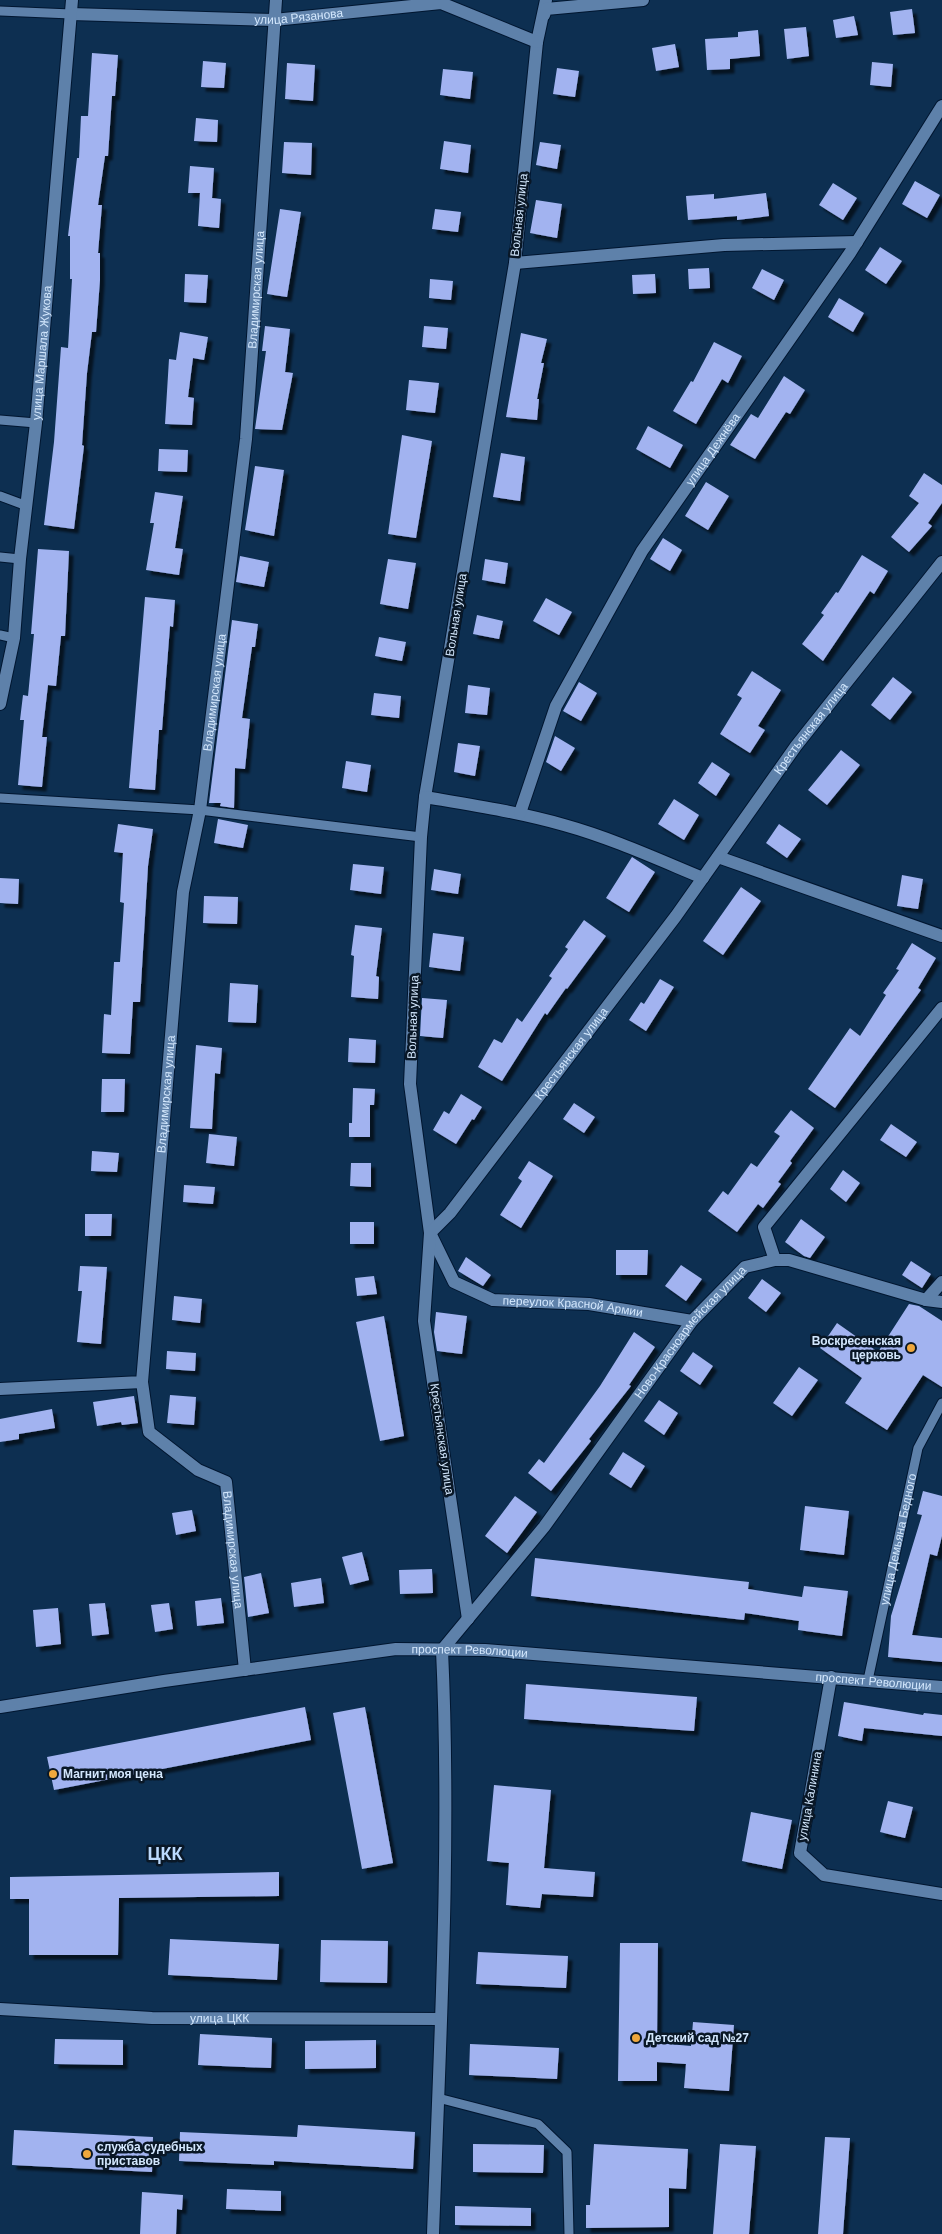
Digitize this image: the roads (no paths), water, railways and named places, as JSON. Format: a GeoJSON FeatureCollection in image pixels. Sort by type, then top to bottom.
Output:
{"type":"FeatureCollection","features":[{"type":"Feature","properties":{"kind":"street","name":"улица Маршала Жукова"},"geometry":{"type":"LineString","coordinates":[[0,704],[14,638],[20,558],[36,423],[72,0]]}},
{"type":"Feature","properties":{"kind":"street","name":"Владимирская улица"},"geometry":{"type":"LineString","coordinates":[[245,1670],[226,1482],[198,1470],[149,1432],[142,1382],[183,892],[200,810],[246,439],[276,0]]}},
{"type":"Feature","properties":{"kind":"street"},"geometry":{"type":"LineString","coordinates":[[537,42],[546,5],[643,0]]}},
{"type":"Feature","properties":{"kind":"street","name":"улица Рязанова"},"geometry":{"type":"LineString","coordinates":[[71,14],[274,20],[441,3],[537,42]]}},
{"type":"Feature","properties":{"kind":"street","name":"Вольная улица"},"geometry":{"type":"LineString","coordinates":[[430,1232],[410,1084],[421,837],[425,797],[514,263],[537,42]]}},
{"type":"Feature","properties":{"kind":"street","name":"улица Дежнёва"},"geometry":{"type":"LineString","coordinates":[[520,814],[556,706],[642,551],[857,242],[942,106]]}},
{"type":"Feature","properties":{"kind":"street"},"geometry":{"type":"LineString","coordinates":[[514,263],[724,245],[857,242]]}},
{"type":"Feature","properties":{"kind":"street","name":"Крестьянская улица"},"geometry":{"type":"LineString","coordinates":[[468,1619],[424,1321],[430,1232],[450,1213],[565,1063],[703,878],[796,746],[942,562]]}},
{"type":"Feature","properties":{"kind":"street"},"geometry":{"type":"LineString","coordinates":[[425,797],[520,814],[618,843],[703,878]]}},
{"type":"Feature","properties":{"kind":"street"},"geometry":{"type":"LineString","coordinates":[[718,857],[942,936]]}},
{"type":"Feature","properties":{"kind":"street"},"geometry":{"type":"LineString","coordinates":[[942,1008],[764,1227],[774,1260],[790,1260],[926,1300],[942,1302]]}},
{"type":"Feature","properties":{"kind":"street","name":"переулок Красной Армии"},"geometry":{"type":"LineString","coordinates":[[430,1232],[454,1282],[493,1300],[589,1304],[692,1321]]}},
{"type":"Feature","properties":{"kind":"street","name":"Ново-Красноармейская улица"},"geometry":{"type":"LineString","coordinates":[[442,1650],[544,1527],[692,1321],[745,1267],[774,1260]]}},
{"type":"Feature","properties":{"kind":"street"},"geometry":{"type":"LineString","coordinates":[[926,1300],[942,1282]]}},
{"type":"Feature","properties":{"kind":"street"},"geometry":{"type":"LineString","coordinates":[[0,1389],[142,1382]]}},
{"type":"Feature","properties":{"kind":"street","name":"проспект Революции"},"geometry":{"type":"LineString","coordinates":[[0,1707],[245,1670],[396,1650],[485,1650],[942,1687]]}},
{"type":"Feature","properties":{"kind":"street"},"geometry":{"type":"LineString","coordinates":[[433,2234],[446,1890],[446,1756],[442,1650]]}},
{"type":"Feature","properties":{"kind":"street","name":"улица Калинина"},"geometry":{"type":"LineString","coordinates":[[831,1677],[800,1853],[824,1875],[942,1894]]}},
{"type":"Feature","properties":{"kind":"street","name":"улица ЦКК"},"geometry":{"type":"LineString","coordinates":[[0,2009],[152,2018],[441,2019]]}},
{"type":"Feature","properties":{"kind":"lane"},"geometry":{"type":"LineString","coordinates":[[0,11],[71,14]]}},
{"type":"Feature","properties":{"kind":"lane"},"geometry":{"type":"LineString","coordinates":[[0,420],[36,423]]}},
{"type":"Feature","properties":{"kind":"lane"},"geometry":{"type":"LineString","coordinates":[[0,496],[27,506]]}},
{"type":"Feature","properties":{"kind":"lane"},"geometry":{"type":"LineString","coordinates":[[0,557],[20,558]]}},
{"type":"Feature","properties":{"kind":"lane"},"geometry":{"type":"LineString","coordinates":[[0,635],[14,638]]}},
{"type":"Feature","properties":{"kind":"lane"},"geometry":{"type":"LineString","coordinates":[[0,798],[200,810],[421,837]]}},
{"type":"Feature","properties":{"kind":"lane","name":"улица Демьяна Бедного"},"geometry":{"type":"LineString","coordinates":[[868,1680],[918,1448],[942,1403]]}},
{"type":"Feature","properties":{"kind":"lane"},"geometry":{"type":"LineString","coordinates":[[438,2098],[538,2124],[567,2152],[569,2234]]}},
{"type":"Feature","properties":{"kind":"place","name":"Воскресенская церковь"},"geometry":{"type":"Point","coordinates":[911,1348]}},
{"type":"Feature","properties":{"kind":"place","name":"Магнит моя цена"},"geometry":{"type":"Point","coordinates":[53,1774]}},
{"type":"Feature","properties":{"kind":"place","name":"Детский сад №27"},"geometry":{"type":"Point","coordinates":[636,2038]}},
{"type":"Feature","properties":{"kind":"place","name":"служба судебных приставов"},"geometry":{"type":"Point","coordinates":[87,2154]}},
{"type":"Feature","properties":{"kind":"district","name":"ЦКК"},"geometry":{"type":"Point","coordinates":[165,1854]}}]}
